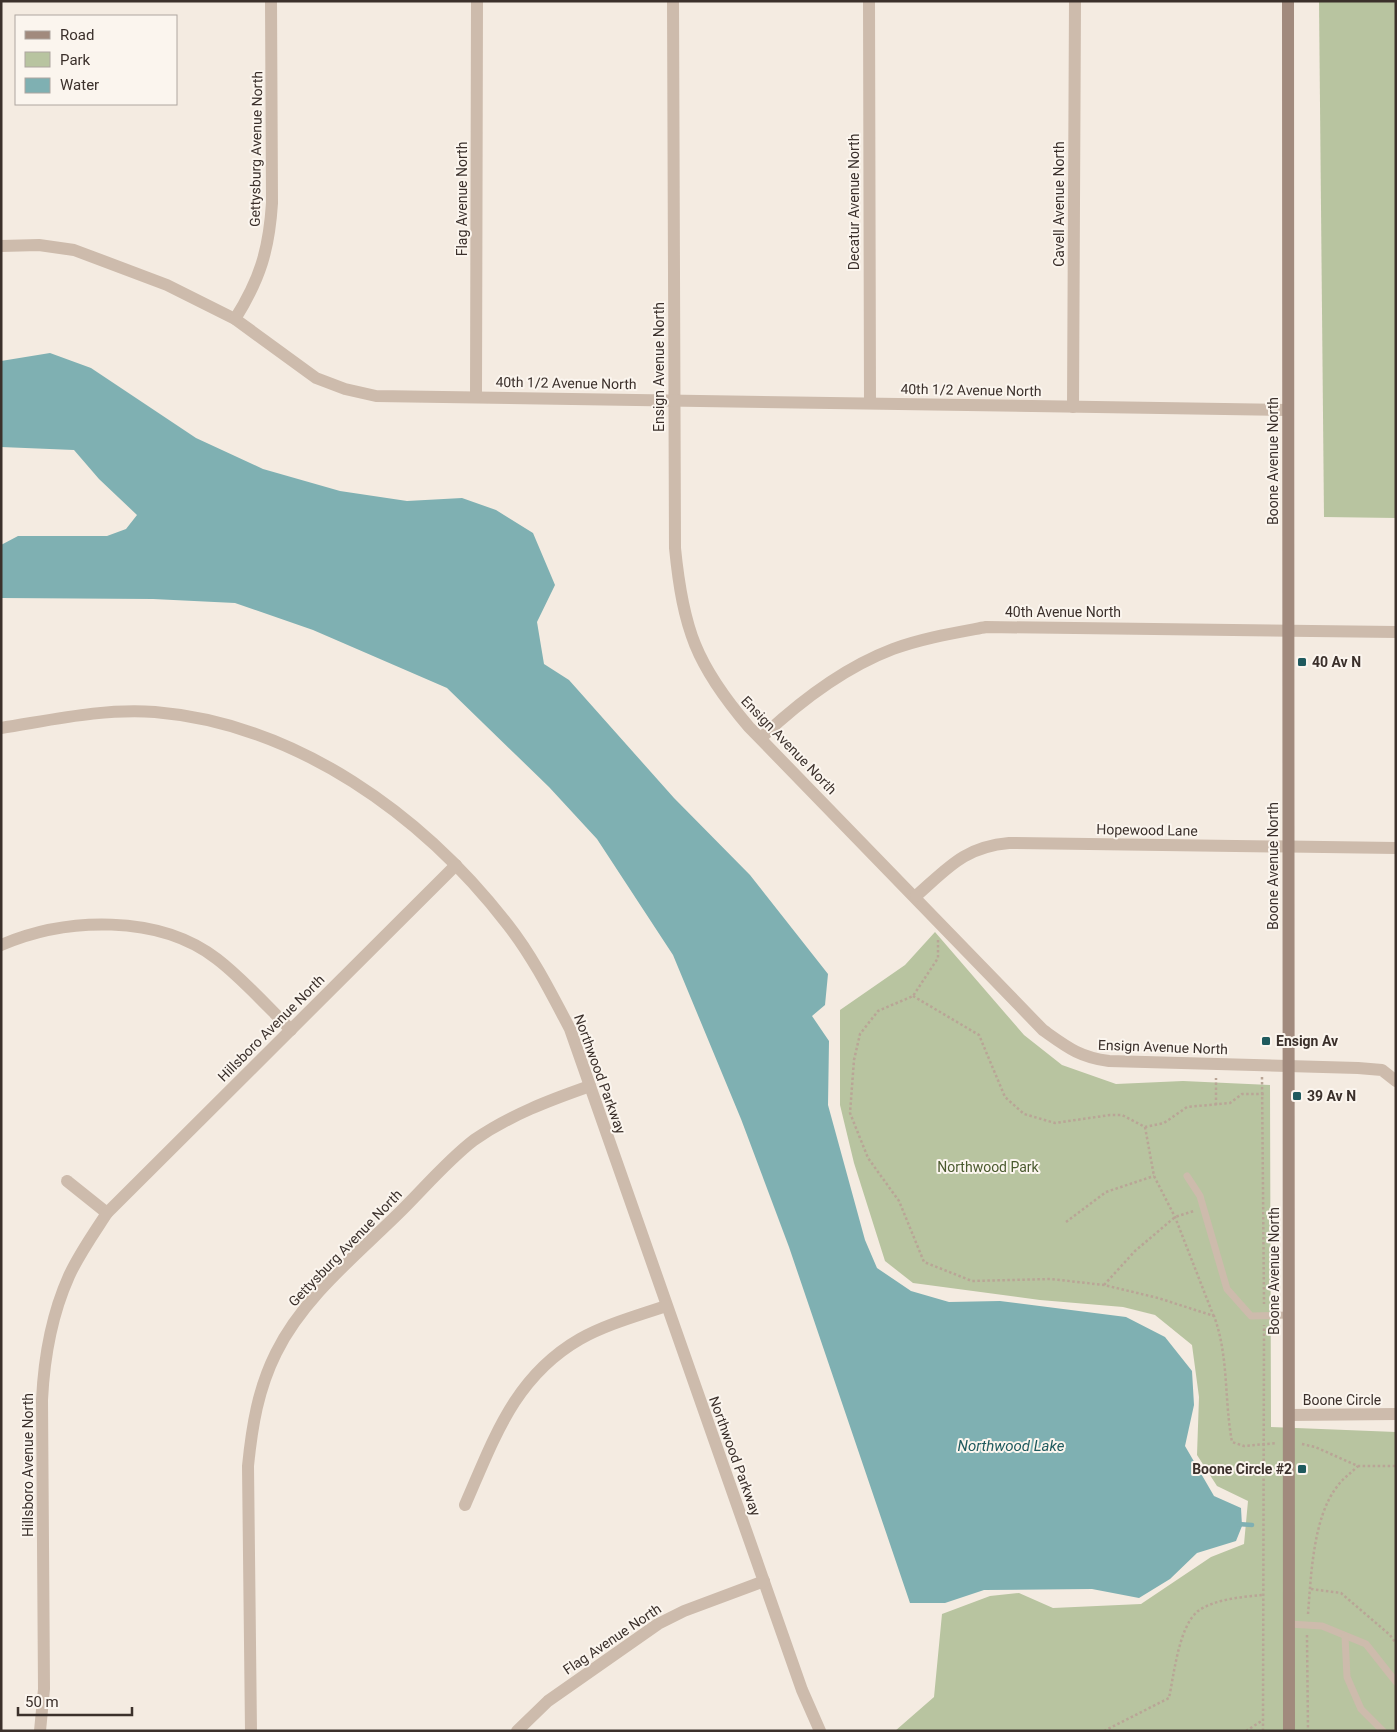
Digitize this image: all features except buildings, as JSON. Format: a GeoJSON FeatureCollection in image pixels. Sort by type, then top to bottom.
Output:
{"type":"FeatureCollection","features":[{"type":"Feature","properties":{"kind":"street","name":"Gettysburg Avenue North"},"geometry":{"type":"LineString","coordinates":[[235,319],[252,291],[264,262],[270,233],[271,1]]}},
{"type":"Feature","properties":{"kind":"street","name":"Flag Avenue North"},"geometry":{"type":"LineString","coordinates":[[476,397],[477,1]]}},
{"type":"Feature","properties":{"kind":"street","name":"Ensign Avenue North"},"geometry":{"type":"LineString","coordinates":[[674,1],[675,548],[679,589],[687,627],[703,664],[723,697],[1043,1030],[1086,1058],[1135,1063],[1261,1065],[1382,1070],[1396,1081]]}},
{"type":"Feature","properties":{"kind":"street","name":"Decatur Avenue North"},"geometry":{"type":"LineString","coordinates":[[869,1],[870,403]]}},
{"type":"Feature","properties":{"kind":"street","name":"Cavell Avenue North"},"geometry":{"type":"LineString","coordinates":[[1073,407],[1075,1]]}},
{"type":"Feature","properties":{"kind":"street","name":"Boone Avenue North"},"geometry":{"type":"LineString","coordinates":[[1288,1],[1289,1731]]}},
{"type":"Feature","properties":{"kind":"street","name":"40th 1/2 Avenue North"},"geometry":{"type":"LineString","coordinates":[[1,246],[39,245],[74,250],[167,285],[235,319],[316,378],[345,390],[376,396],[1288,410]]}},
{"type":"Feature","properties":{"kind":"street","name":"40th Avenue North"},"geometry":{"type":"LineString","coordinates":[[761,738],[814,693],[852,668],[892,649],[938,636],[986,627],[1028,626],[1396,632]]}},
{"type":"Feature","properties":{"kind":"street","name":"Northwood Parkway"},"geometry":{"type":"LineString","coordinates":[[1,728],[111,712],[154,712],[196,717],[235,727],[275,742],[330,768],[380,800],[428,837],[456,865],[508,926],[542,976],[570,1029],[802,1690],[820,1731]]}},
{"type":"Feature","properties":{"kind":"street","name":"Hopewood Lane"},"geometry":{"type":"LineString","coordinates":[[916,896],[966,853],[988,845],[1009,843],[1396,848]]}},
{"type":"Feature","properties":{"kind":"street","name":"Hillsboro Avenue North"},"geometry":{"type":"LineString","coordinates":[[40,1731],[44,1689],[42,1400],[44,1369],[53,1326],[69,1276],[107,1213],[456,865]]}},
{"type":"Feature","properties":{"kind":"street"},"geometry":{"type":"LineString","coordinates":[[1,945],[48,930],[96,926],[122,925],[171,934],[217,959],[291,1030]]}},
{"type":"Feature","properties":{"kind":"street","name":"Gettysburg Avenue North"},"geometry":{"type":"LineString","coordinates":[[251,1731],[248,1466],[252,1426],[261,1389],[276,1352],[297,1319],[322,1290],[474,1141],[530,1108],[590,1086]]}},
{"type":"Feature","properties":{"kind":"street"},"geometry":{"type":"LineString","coordinates":[[67,1181],[107,1213]]}},
{"type":"Feature","properties":{"kind":"street"},"geometry":{"type":"LineString","coordinates":[[465,1505],[512,1402],[532,1377],[555,1356],[581,1339],[610,1325],[666,1306]]}},
{"type":"Feature","properties":{"kind":"street","name":"Boone Circle"},"geometry":{"type":"LineString","coordinates":[[1289,1415],[1396,1414]]}},
{"type":"Feature","properties":{"kind":"street","name":"Flag Avenue North"},"geometry":{"type":"LineString","coordinates":[[517,1731],[548,1701],[658,1624],[684,1611],[764,1581]]}},
{"type":"Feature","properties":{"kind":"lane"},"geometry":{"type":"LineString","coordinates":[[1187,1176],[1200,1196],[1227,1289],[1251,1316],[1289,1315]]}},
{"type":"Feature","properties":{"kind":"lane"},"geometry":{"type":"LineString","coordinates":[[1289,1624],[1322,1626],[1366,1644],[1396,1682]]}},
{"type":"Feature","properties":{"kind":"lane"},"geometry":{"type":"LineString","coordinates":[[1346,1636],[1348,1677],[1361,1709],[1384,1731]]}},
{"type":"Feature","properties":{"kind":"path"},"geometry":{"type":"LineString","coordinates":[[948,931],[937,941],[938,958],[913,996],[878,1011],[860,1034],[854,1060],[850,1114],[868,1158],[899,1200],[924,1262],[972,1281],[1051,1279],[1104,1285],[1158,1298],[1214,1316]]}},
{"type":"Feature","properties":{"kind":"path"},"geometry":{"type":"LineString","coordinates":[[913,996],[979,1035],[1005,1097],[1024,1114],[1055,1123],[1122,1115],[1145,1127],[1164,1122],[1188,1107],[1230,1103],[1242,1094],[1264,1094]]}},
{"type":"Feature","properties":{"kind":"path"},"geometry":{"type":"LineString","coordinates":[[1216,1105],[1217,1064]]}},
{"type":"Feature","properties":{"kind":"path"},"geometry":{"type":"LineString","coordinates":[[1261,1065],[1264,1094],[1263,1731]]}},
{"type":"Feature","properties":{"kind":"path"},"geometry":{"type":"LineString","coordinates":[[1145,1127],[1154,1176],[1175,1217],[1222,1338],[1227,1374],[1227,1415],[1232,1442],[1244,1446],[1262,1446],[1289,1442],[1314,1447],[1358,1466],[1396,1466]]}},
{"type":"Feature","properties":{"kind":"path"},"geometry":{"type":"LineString","coordinates":[[1066,1222],[1106,1192],[1154,1176]]}},
{"type":"Feature","properties":{"kind":"path"},"geometry":{"type":"LineString","coordinates":[[1104,1285],[1135,1252],[1175,1217],[1203,1208]]}},
{"type":"Feature","properties":{"kind":"path"},"geometry":{"type":"LineString","coordinates":[[1308,1731],[1307,1626],[1315,1542],[1328,1502],[1342,1481],[1358,1466]]}},
{"type":"Feature","properties":{"kind":"path"},"geometry":{"type":"LineString","coordinates":[[1311,1589],[1341,1593],[1390,1635],[1396,1643]]}},
{"type":"Feature","properties":{"kind":"path"},"geometry":{"type":"LineString","coordinates":[[1104,1731],[1169,1698],[1178,1656],[1188,1623],[1198,1611],[1211,1604],[1262,1595]]}},
{"type":"Feature","properties":{"kind":"path"},"geometry":{"type":"LineString","coordinates":[[1246,1731],[1263,1720]]}},
{"type":"Feature","properties":{"kind":"green space"},"geometry":{"type":"Polygon","coordinates":[[[1319,1],[1396,1],[1396,518],[1324,517],[1319,1]]]}},
{"type":"Feature","properties":{"kind":"green space","name":"Northwood Park"},"geometry":{"type":"Polygon","coordinates":[[[935,932],[1024,1035],[1062,1065],[1116,1084],[1183,1081],[1270,1085],[1271,1427],[1396,1432],[1396,1731],[895,1731],[934,1697],[942,1614],[990,1596],[1019,1593],[1053,1608],[1141,1604],[1211,1557],[1244,1544],[1248,1501],[1217,1486],[1197,1455],[1199,1397],[1192,1345],[1155,1315],[1123,1307],[1040,1300],[913,1283],[885,1261],[854,1163],[840,1105],[840,1010],[905,965],[935,932]]]}},
{"type":"Feature","properties":{"kind":"water","name":"Northwood Lake"},"geometry":{"type":"Polygon","coordinates":[[[50,353],[91,368],[196,438],[263,469],[340,491],[407,501],[462,498],[496,510],[533,533],[555,585],[537,622],[544,664],[569,680],[674,798],[750,875],[828,974],[825,1005],[812,1016],[829,1041],[828,1105],[865,1240],[877,1268],[911,1291],[949,1302],[1000,1301],[1126,1317],[1165,1337],[1192,1371],[1194,1405],[1185,1446],[1214,1496],[1241,1508],[1242,1526],[1236,1541],[1197,1553],[1170,1579],[1139,1598],[1092,1589],[984,1590],[945,1603],[910,1603],[789,1247],[741,1119],[673,955],[597,839],[549,787],[447,688],[313,630],[235,603],[153,599],[1,598],[1,545],[18,536],[107,536],[126,529],[137,515],[99,479],[74,450],[1,447],[1,361],[50,353]]]}},
{"type":"Feature","properties":{"kind":"waterway"},"geometry":{"type":"LineString","coordinates":[[1238,1524],[1252,1525]]}},
{"type":"Feature","properties":{"kind":"place","name":"40 Av N"},"geometry":{"type":"Point","coordinates":[1302,662]}},
{"type":"Feature","properties":{"kind":"place","name":"Ensign Av"},"geometry":{"type":"Point","coordinates":[1266,1041]}},
{"type":"Feature","properties":{"kind":"place","name":"39 Av N"},"geometry":{"type":"Point","coordinates":[1297,1096]}},
{"type":"Feature","properties":{"kind":"place","name":"Boone Circle #2"},"geometry":{"type":"Point","coordinates":[1302,1469]}}]}
